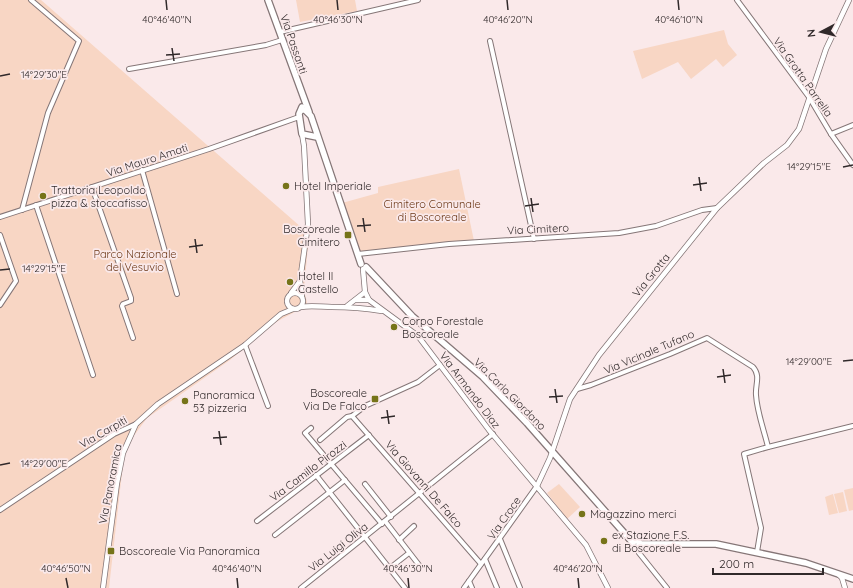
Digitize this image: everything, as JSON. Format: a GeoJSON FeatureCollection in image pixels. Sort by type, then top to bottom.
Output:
{"type":"FeatureCollection","features":[{"type":"Feature","properties":{"kind":"main road","name":"Via Passanti"},"geometry":{"type":"LineString","coordinates":[[268,0],[301,94],[311,116],[363,267]]}},
{"type":"Feature","properties":{"kind":"main road","name":"Via Passanti"},"geometry":{"type":"LineString","coordinates":[[299,117],[302,110],[301,94]]}},
{"type":"Feature","properties":{"kind":"main road"},"geometry":{"type":"LineString","coordinates":[[302,110],[305,110],[311,116]]}},
{"type":"Feature","properties":{"kind":"main road"},"geometry":{"type":"LineString","coordinates":[[299,117],[306,135]]}},
{"type":"Feature","properties":{"kind":"main road"},"geometry":{"type":"LineString","coordinates":[[306,135],[312,131],[313,123]]}},
{"type":"Feature","properties":{"kind":"main road"},"geometry":{"type":"LineString","coordinates":[[306,135],[317,137]]}},
{"type":"Feature","properties":{"kind":"main road","name":"Via Carlo Giordano"},"geometry":{"type":"LineString","coordinates":[[363,267],[412,316],[483,377],[552,451],[613,522],[636,545]]}},
{"type":"Feature","properties":{"kind":"main road"},"geometry":{"type":"LineString","coordinates":[[636,545],[716,544],[806,563],[850,578]]}},
{"type":"Feature","properties":{"kind":"street"},"geometry":{"type":"LineString","coordinates":[[22,210],[48,114],[79,41],[31,0]]}},
{"type":"Feature","properties":{"kind":"street"},"geometry":{"type":"LineString","coordinates":[[280,32],[418,0]]}},
{"type":"Feature","properties":{"kind":"street","name":"Via Grotta Parrella"},"geometry":{"type":"LineString","coordinates":[[737,0],[809,97],[831,134],[853,165]]}},
{"type":"Feature","properties":{"kind":"street","name":"Via Grotta"},"geometry":{"type":"LineString","coordinates":[[537,486],[552,451],[563,415],[577,389],[599,355],[717,208],[754,172],[792,140],[799,129],[808,105],[809,97],[835,27],[849,0]]}},
{"type":"Feature","properties":{"kind":"street"},"geometry":{"type":"LineString","coordinates":[[129,69],[266,45],[282,40]]}},
{"type":"Feature","properties":{"kind":"street"},"geometry":{"type":"LineString","coordinates":[[490,41],[534,239]]}},
{"type":"Feature","properties":{"kind":"street","name":"Via Mauro Amati"},"geometry":{"type":"LineString","coordinates":[[0,217],[299,117]]}},
{"type":"Feature","properties":{"kind":"street"},"geometry":{"type":"LineString","coordinates":[[831,134],[853,125]]}},
{"type":"Feature","properties":{"kind":"street","name":"Via Panoramica"},"geometry":{"type":"LineString","coordinates":[[301,307],[303,303],[300,281],[308,224],[304,146],[306,135]]}},
{"type":"Feature","properties":{"kind":"street"},"geometry":{"type":"LineString","coordinates":[[142,170],[177,294]]}},
{"type":"Feature","properties":{"kind":"street"},"geometry":{"type":"LineString","coordinates":[[92,187],[131,298],[131,301],[123,304],[122,306],[133,338]]}},
{"type":"Feature","properties":{"kind":"street"},"geometry":{"type":"LineString","coordinates":[[36,206],[93,375]]}},
{"type":"Feature","properties":{"kind":"street","name":"Via Cimitero"},"geometry":{"type":"LineString","coordinates":[[358,254],[449,244],[619,233],[644,229],[702,210],[717,208]]}},
{"type":"Feature","properties":{"kind":"street"},"geometry":{"type":"LineString","coordinates":[[0,234],[16,281],[0,305]]}},
{"type":"Feature","properties":{"kind":"street","name":"Via Passanti"},"geometry":{"type":"LineString","coordinates":[[363,267],[364,292],[369,300]]}},
{"type":"Feature","properties":{"kind":"street","name":"Via Panoramica"},"geometry":{"type":"LineString","coordinates":[[281,314],[291,293],[300,281]]}},
{"type":"Feature","properties":{"kind":"street"},"geometry":{"type":"LineString","coordinates":[[291,293],[297,292],[314,305]]}},
{"type":"Feature","properties":{"kind":"street"},"geometry":{"type":"LineString","coordinates":[[347,306],[364,292]]}},
{"type":"Feature","properties":{"kind":"street"},"geometry":{"type":"LineString","coordinates":[[287,300],[289,305],[293,308]]}},
{"type":"Feature","properties":{"kind":"street"},"geometry":{"type":"LineString","coordinates":[[356,300],[369,300]]}},
{"type":"Feature","properties":{"kind":"street"},"geometry":{"type":"LineString","coordinates":[[363,307],[369,300]]}},
{"type":"Feature","properties":{"kind":"street","name":"Via Armando Diaz"},"geometry":{"type":"LineString","coordinates":[[369,300],[418,336],[492,434],[586,545],[608,588]]}},
{"type":"Feature","properties":{"kind":"street","name":"Via Panoramica"},"geometry":{"type":"LineString","coordinates":[[103,588],[118,476],[128,439],[136,424],[158,404],[245,345],[281,314],[293,308],[314,305]]}},
{"type":"Feature","properties":{"kind":"street","name":"Via Armando Diaz"},"geometry":{"type":"LineString","coordinates":[[314,305],[331,307],[363,307],[383,311]]}},
{"type":"Feature","properties":{"kind":"street","name":"Via Vicinale Tufano"},"geometry":{"type":"LineString","coordinates":[[577,389],[670,354],[703,339],[710,339],[756,370],[758,380],[755,394],[768,447]]}},
{"type":"Feature","properties":{"kind":"street"},"geometry":{"type":"LineString","coordinates":[[245,345],[268,406]]}},
{"type":"Feature","properties":{"kind":"street"},"geometry":{"type":"LineString","coordinates":[[320,440],[347,417],[352,416],[365,406],[418,382],[440,365]]}},
{"type":"Feature","properties":{"kind":"street","name":"Via Giovanni De Falco"},"geometry":{"type":"LineString","coordinates":[[352,416],[482,564]]}},
{"type":"Feature","properties":{"kind":"street","name":"Via Carpiti"},"geometry":{"type":"LineString","coordinates":[[0,510],[114,434],[136,424]]}},
{"type":"Feature","properties":{"kind":"street"},"geometry":{"type":"LineString","coordinates":[[757,552],[761,528],[744,454],[853,426]]}},
{"type":"Feature","properties":{"kind":"street"},"geometry":{"type":"LineString","coordinates":[[310,428],[305,433],[399,540],[419,565]]}},
{"type":"Feature","properties":{"kind":"street","name":"Via Luigi Oliva"},"geometry":{"type":"LineString","coordinates":[[301,588],[384,523],[492,434]]}},
{"type":"Feature","properties":{"kind":"street","name":"Via Camillo Pirozzi"},"geometry":{"type":"LineString","coordinates":[[257,521],[369,435]]}},
{"type":"Feature","properties":{"kind":"street"},"geometry":{"type":"LineString","coordinates":[[316,475],[405,588]]}},
{"type":"Feature","properties":{"kind":"street"},"geometry":{"type":"LineString","coordinates":[[276,535],[345,480]]}},
{"type":"Feature","properties":{"kind":"street"},"geometry":{"type":"LineString","coordinates":[[365,484],[391,517]]}},
{"type":"Feature","properties":{"kind":"street","name":"Via Croce"},"geometry":{"type":"LineString","coordinates":[[464,588],[537,486]]}},
{"type":"Feature","properties":{"kind":"street"},"geometry":{"type":"LineString","coordinates":[[399,540],[414,526]]}},
{"type":"Feature","properties":{"kind":"street"},"geometry":{"type":"LineString","coordinates":[[500,539],[520,588]]}},
{"type":"Feature","properties":{"kind":"street"},"geometry":{"type":"LineString","coordinates":[[636,545],[639,553],[667,588]]}},
{"type":"Feature","properties":{"kind":"street"},"geometry":{"type":"LineString","coordinates":[[390,568],[409,553]]}},
{"type":"Feature","properties":{"kind":"street"},"geometry":{"type":"LineString","coordinates":[[485,559],[497,588]]}},
{"type":"Feature","properties":{"kind":"street"},"geometry":{"type":"LineString","coordinates":[[839,574],[846,588]]}},
{"type":"Feature","properties":{"kind":"street"},"geometry":{"type":"LineString","coordinates":[[846,588],[850,578]]}},
{"type":"Feature","properties":{"kind":"street"},"geometry":{"type":"LineString","coordinates":[[469,581],[472,588]]}},
{"type":"Feature","properties":{"kind":"green space","name":"Parco Nazionale del Vesuvio"},"geometry":{"type":"Polygon","coordinates":[[[0,0],[41,0],[309,234],[304,291],[307,302],[306,306],[276,322],[230,360],[147,418],[130,441],[124,455],[109,588],[0,588],[0,0]]]}},
{"type":"Feature","properties":{"kind":"green space"},"geometry":{"type":"Polygon","coordinates":[[[296,0],[355,0],[357,11],[300,22],[296,0]]]}},
{"type":"Feature","properties":{"kind":"green space"},"geometry":{"type":"Polygon","coordinates":[[[724,30],[728,44],[737,55],[723,67],[716,59],[691,79],[678,62],[642,79],[633,51],[724,30]]]}},
{"type":"Feature","properties":{"kind":"green space","name":"Cimitero Comunale di Boscoreale"},"geometry":{"type":"Polygon","coordinates":[[[459,169],[474,241],[360,253],[342,203],[378,193],[378,187],[459,169]]]}},
{"type":"Feature","properties":{"kind":"green space"},"geometry":{"type":"Polygon","coordinates":[[[559,484],[580,507],[567,519],[547,493],[559,484]]]}},
{"type":"Feature","properties":{"kind":"green space"},"geometry":{"type":"Polygon","coordinates":[[[853,488],[853,510],[849,511],[844,490],[853,488]]]}},
{"type":"Feature","properties":{"kind":"green space"},"geometry":{"type":"Polygon","coordinates":[[[843,492],[847,511],[839,513],[834,494],[843,492]]]}},
{"type":"Feature","properties":{"kind":"green space"},"geometry":{"type":"Polygon","coordinates":[[[833,494],[838,513],[829,515],[825,497],[833,494]]]}},
{"type":"Feature","properties":{"kind":"place","name":"Hotel Imperiale"},"geometry":{"type":"Point","coordinates":[286,186]}},
{"type":"Feature","properties":{"kind":"place","name":"Trattoria Leopoldo pizza & stoccafisso"},"geometry":{"type":"Point","coordinates":[43,196]}},
{"type":"Feature","properties":{"kind":"place","name":"Boscoreale Cimitero"},"geometry":{"type":"Point","coordinates":[348,235]}},
{"type":"Feature","properties":{"kind":"place","name":"Hotel Il Castello"},"geometry":{"type":"Point","coordinates":[290,282]}},
{"type":"Feature","properties":{"kind":"place","name":"Corpo Forestale Boscoreale"},"geometry":{"type":"Point","coordinates":[394,327]}},
{"type":"Feature","properties":{"kind":"place","name":"Boscoreale Via De Falco"},"geometry":{"type":"Point","coordinates":[375,399]}},
{"type":"Feature","properties":{"kind":"place","name":"Panoramica 53 pizzeria"},"geometry":{"type":"Point","coordinates":[185,401]}},
{"type":"Feature","properties":{"kind":"place","name":"Magazzino merci"},"geometry":{"type":"Point","coordinates":[582,514]}},
{"type":"Feature","properties":{"kind":"place","name":"ex Stazione F.S. di Boscoreale"},"geometry":{"type":"Point","coordinates":[604,541]}},
{"type":"Feature","properties":{"kind":"place","name":"Boscoreale Via Panoramica"},"geometry":{"type":"Point","coordinates":[111,551]}}]}
